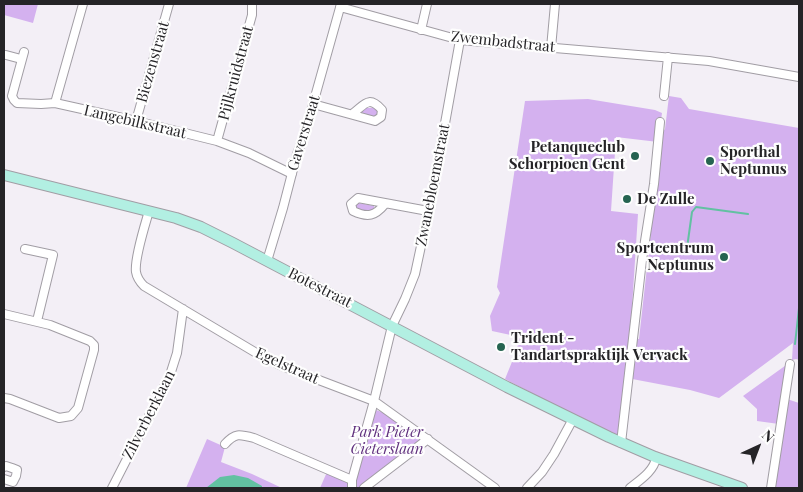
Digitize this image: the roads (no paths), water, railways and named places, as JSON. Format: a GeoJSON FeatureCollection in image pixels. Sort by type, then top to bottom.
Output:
{"type":"FeatureCollection","features":[{"type":"Feature","properties":{"kind":"street"},"geometry":{"type":"LineString","coordinates":[[56,104],[83,4]]}},
{"type":"Feature","properties":{"kind":"street","name":"Biezenstraat"},"geometry":{"type":"LineString","coordinates":[[136,121],[169,4]]}},
{"type":"Feature","properties":{"kind":"street","name":"Pijlkruidstraat"},"geometry":{"type":"LineString","coordinates":[[217,141],[252,15],[252,4]]}},
{"type":"Feature","properties":{"kind":"street"},"geometry":{"type":"LineString","coordinates":[[421,30],[427,4]]}},
{"type":"Feature","properties":{"kind":"street"},"geometry":{"type":"LineString","coordinates":[[551,48],[555,4]]}},
{"type":"Feature","properties":{"kind":"street","name":"Zwembadstraat"},"geometry":{"type":"LineString","coordinates":[[341,6],[460,40],[668,57],[799,77]]}},
{"type":"Feature","properties":{"kind":"street","name":"Gaverstraat"},"geometry":{"type":"LineString","coordinates":[[267,261],[341,6]]}},
{"type":"Feature","properties":{"kind":"street","name":"Zwanebloemstraat"},"geometry":{"type":"LineString","coordinates":[[352,488],[352,480],[392,326],[415,274],[460,40]]}},
{"type":"Feature","properties":{"kind":"street","name":"Langebilkstraat"},"geometry":{"type":"LineString","coordinates":[[6,55],[22,56],[12,96],[17,103],[56,104],[217,141],[249,153],[292,174]]}},
{"type":"Feature","properties":{"kind":"street"},"geometry":{"type":"LineString","coordinates":[[664,96],[668,57]]}},
{"type":"Feature","properties":{"kind":"street"},"geometry":{"type":"LineString","coordinates":[[313,104],[352,114]]}},
{"type":"Feature","properties":{"kind":"street"},"geometry":{"type":"LineString","coordinates":[[621,443],[642,260],[654,184],[660,122]]}},
{"type":"Feature","properties":{"kind":"street","name":"Botestraat"},"geometry":{"type":"LineString","coordinates":[[4,175],[176,218],[201,227],[507,387],[621,443],[656,458],[742,488]]}},
{"type":"Feature","properties":{"kind":"street"},"geometry":{"type":"LineString","coordinates":[[385,204],[428,211]]}},
{"type":"Feature","properties":{"kind":"street","name":"Egelstraat"},"geometry":{"type":"LineString","coordinates":[[149,211],[139,250],[136,271],[138,279],[144,286],[258,354],[282,366],[374,401],[495,488]]}},
{"type":"Feature","properties":{"kind":"street"},"geometry":{"type":"LineString","coordinates":[[25,248],[57,256],[37,321]]}},
{"type":"Feature","properties":{"kind":"street","name":"Zilverberklaan"},"geometry":{"type":"LineString","coordinates":[[112,488],[170,375],[177,353],[183,310]]}},
{"type":"Feature","properties":{"kind":"street"},"geometry":{"type":"LineString","coordinates":[[4,314],[50,325],[84,338],[94,345],[94,353],[78,408],[71,416],[59,418],[4,398]]}},
{"type":"Feature","properties":{"kind":"street"},"geometry":{"type":"LineString","coordinates":[[771,488],[790,364]]}},
{"type":"Feature","properties":{"kind":"street"},"geometry":{"type":"LineString","coordinates":[[527,488],[542,472],[574,419]]}},
{"type":"Feature","properties":{"kind":"street"},"geometry":{"type":"LineString","coordinates":[[225,444],[232,436],[243,435],[254,438],[352,480]]}},
{"type":"Feature","properties":{"kind":"street"},"geometry":{"type":"LineString","coordinates":[[364,488],[428,439]]}},
{"type":"Feature","properties":{"kind":"street"},"geometry":{"type":"LineString","coordinates":[[630,488],[652,469],[656,458]]}},
{"type":"Feature","properties":{"kind":"street"},"geometry":{"type":"LineString","coordinates":[[4,467],[17,470],[13,482],[4,479]]}},
{"type":"Feature","properties":{"kind":"waterway"},"geometry":{"type":"LineString","coordinates":[[687,248],[692,212],[696,207],[748,214]]}},
{"type":"Feature","properties":{"kind":"waterway"},"geometry":{"type":"LineString","coordinates":[[795,344],[799,308]]}},
{"type":"Feature","properties":{"kind":"place","name":"Petanqueclub Schorpioen Gent"},"geometry":{"type":"Point","coordinates":[635,156]}},
{"type":"Feature","properties":{"kind":"place","name":"Sporthal Neptunus"},"geometry":{"type":"Point","coordinates":[710,161]}},
{"type":"Feature","properties":{"kind":"place","name":"De Zulle"},"geometry":{"type":"Point","coordinates":[627,199]}},
{"type":"Feature","properties":{"kind":"place","name":"Sportcentrum Neptunus"},"geometry":{"type":"Point","coordinates":[724,257]}},
{"type":"Feature","properties":{"kind":"place","name":"Trident - Tandartspraktijk Vervack"},"geometry":{"type":"Point","coordinates":[501,347]}},
{"type":"Feature","properties":{"kind":"park label","name":"Park Pieter Cieterslaan"},"geometry":{"type":"Point","coordinates":[387,440]}}]}
